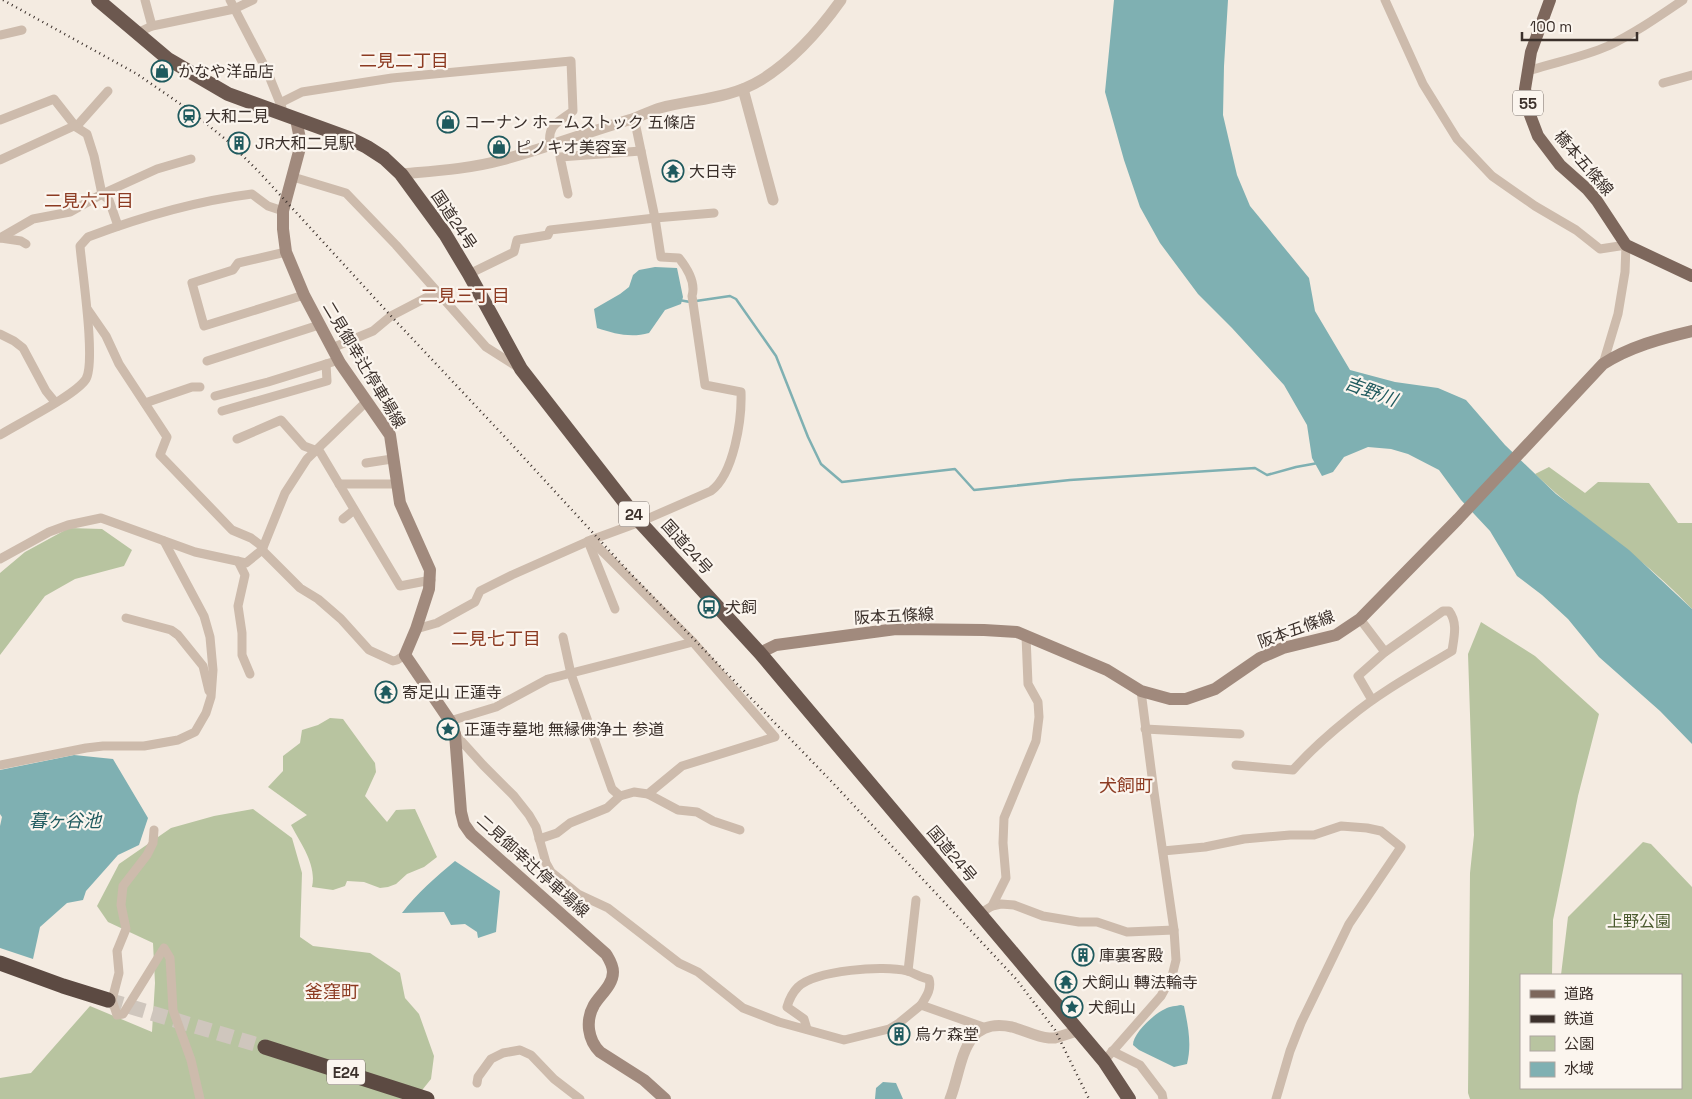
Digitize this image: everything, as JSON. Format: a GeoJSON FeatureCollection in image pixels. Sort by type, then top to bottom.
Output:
{"type":"FeatureCollection","features":[{"type":"Feature","properties":{"kind":"highway","name":"国道24号"},"geometry":{"type":"LineString","coordinates":[[98,0],[168,59],[228,94],[287,112],[367,147],[384,158],[401,174],[445,234],[521,369],[640,522],[760,653],[1077,1030],[1108,1056],[1129,1099]]}},
{"type":"Feature","properties":{"kind":"highway"},"geometry":{"type":"LineString","coordinates":[[0,963],[108,1000]]}},
{"type":"Feature","properties":{"kind":"highway","name":"E24"},"geometry":{"type":"LineString","coordinates":[[265,1047],[427,1099]]}},
{"type":"Feature","properties":{"kind":"main road","name":"橋本五條線"},"geometry":{"type":"LineString","coordinates":[[1550,0],[1531,52],[1525,89],[1530,116],[1538,136],[1560,165],[1587,189],[1597,201],[1626,245]]}},
{"type":"Feature","properties":{"kind":"main road","name":"二見御幸辻停車場線"},"geometry":{"type":"LineString","coordinates":[[287,112],[300,144],[283,211],[286,252],[304,295],[332,348],[366,402],[390,435],[392,459],[400,503],[428,563],[430,580],[429,589],[416,628],[404,655],[450,721],[455,734],[460,803],[464,824],[471,834],[606,954],[613,970],[612,977],[610,984],[591,1012],[588,1030],[590,1039],[594,1047],[600,1052],[644,1080],[665,1099]]}},
{"type":"Feature","properties":{"kind":"main road"},"geometry":{"type":"LineString","coordinates":[[1626,245],[1692,276]]}},
{"type":"Feature","properties":{"kind":"main road","name":"阪本五條線"},"geometry":{"type":"LineString","coordinates":[[760,653],[776,645],[896,629],[1017,632],[1107,670],[1141,691],[1170,699],[1186,699],[1215,689],[1260,658],[1283,648],[1336,635],[1360,619],[1458,519],[1603,364],[1627,351],[1692,331]]}},
{"type":"Feature","properties":{"kind":"street"},"geometry":{"type":"LineString","coordinates":[[145,0],[152,26]]}},
{"type":"Feature","properties":{"kind":"street"},"geometry":{"type":"LineString","coordinates":[[230,0],[287,112],[302,92],[392,78],[571,61],[573,111],[551,128],[549,135],[550,145]]}},
{"type":"Feature","properties":{"kind":"street"},"geometry":{"type":"LineString","coordinates":[[137,33],[152,26],[234,9],[253,0]]}},
{"type":"Feature","properties":{"kind":"street"},"geometry":{"type":"LineString","coordinates":[[401,174],[457,169],[500,161],[632,119],[659,108],[715,98],[743,89],[761,80],[799,50],[826,21],[841,0]]}},
{"type":"Feature","properties":{"kind":"street"},"geometry":{"type":"LineString","coordinates":[[1385,0],[1423,84],[1442,118],[1457,139],[1492,176],[1535,206],[1576,230],[1600,249],[1626,245],[1625,272],[1618,314],[1603,364]]}},
{"type":"Feature","properties":{"kind":"street"},"geometry":{"type":"LineString","coordinates":[[1531,52],[1531,70],[1583,55],[1607,46],[1646,26],[1683,0]]}},
{"type":"Feature","properties":{"kind":"street"},"geometry":{"type":"LineString","coordinates":[[0,35],[22,30]]}},
{"type":"Feature","properties":{"kind":"street"},"geometry":{"type":"LineString","coordinates":[[1663,83],[1692,75]]}},
{"type":"Feature","properties":{"kind":"street"},"geometry":{"type":"LineString","coordinates":[[743,89],[773,200]]}},
{"type":"Feature","properties":{"kind":"street"},"geometry":{"type":"LineString","coordinates":[[0,159],[75,126],[108,91]]}},
{"type":"Feature","properties":{"kind":"street"},"geometry":{"type":"LineString","coordinates":[[0,120],[54,99],[75,126],[87,134],[102,194],[109,200],[118,226]]}},
{"type":"Feature","properties":{"kind":"street"},"geometry":{"type":"LineString","coordinates":[[416,628],[437,624],[475,602],[480,591],[589,540],[640,522],[698,498],[717,487],[730,460],[738,436],[741,392],[705,385],[693,301],[694,288],[686,267],[679,258],[661,257],[636,126],[632,119]]}},
{"type":"Feature","properties":{"kind":"street"},"geometry":{"type":"LineString","coordinates":[[568,194],[560,157],[641,151]]}},
{"type":"Feature","properties":{"kind":"street"},"geometry":{"type":"LineString","coordinates":[[26,244],[21,241],[0,238],[34,219],[70,212],[102,194],[157,169],[191,159]]}},
{"type":"Feature","properties":{"kind":"street"},"geometry":{"type":"LineString","coordinates":[[293,177],[346,193],[486,347],[521,369]]}},
{"type":"Feature","properties":{"kind":"street"},"geometry":{"type":"LineString","coordinates":[[0,435],[77,388],[86,378],[90,363],[90,341],[80,246],[88,237],[164,211],[194,206],[217,199],[252,194],[268,206],[283,211]]}},
{"type":"Feature","properties":{"kind":"street"},"geometry":{"type":"LineString","coordinates":[[469,274],[514,252],[516,240],[548,235],[550,230],[714,213]]}},
{"type":"Feature","properties":{"kind":"street"},"geometry":{"type":"LineString","coordinates":[[286,252],[238,263],[233,270],[192,283],[204,326],[304,295]]}},
{"type":"Feature","properties":{"kind":"street"},"geometry":{"type":"LineString","coordinates":[[332,348],[373,331],[391,316],[437,292]]}},
{"type":"Feature","properties":{"kind":"street"},"geometry":{"type":"LineString","coordinates":[[86,308],[106,336],[119,364],[167,437],[160,455],[232,530],[251,538],[263,548],[300,588],[318,599],[341,619],[369,650],[394,661],[404,655]]}},
{"type":"Feature","properties":{"kind":"street"},"geometry":{"type":"LineString","coordinates":[[207,361],[319,325]]}},
{"type":"Feature","properties":{"kind":"street"},"geometry":{"type":"LineString","coordinates":[[0,334],[14,340],[23,348],[46,391],[55,402]]}},
{"type":"Feature","properties":{"kind":"street"},"geometry":{"type":"LineString","coordinates":[[215,396],[339,360]]}},
{"type":"Feature","properties":{"kind":"street"},"geometry":{"type":"LineString","coordinates":[[222,411],[327,381],[326,364]]}},
{"type":"Feature","properties":{"kind":"street"},"geometry":{"type":"LineString","coordinates":[[145,403],[200,387]]}},
{"type":"Feature","properties":{"kind":"street"},"geometry":{"type":"LineString","coordinates":[[0,559],[49,532],[68,525],[101,518],[195,552],[246,564],[263,548],[285,493],[315,450],[366,402]]}},
{"type":"Feature","properties":{"kind":"street"},"geometry":{"type":"LineString","coordinates":[[237,439],[281,420],[304,446],[320,452],[400,586],[430,580]]}},
{"type":"Feature","properties":{"kind":"street"},"geometry":{"type":"LineString","coordinates":[[366,462],[392,459]]}},
{"type":"Feature","properties":{"kind":"street"},"geometry":{"type":"LineString","coordinates":[[339,484],[396,484]]}},
{"type":"Feature","properties":{"kind":"street"},"geometry":{"type":"LineString","coordinates":[[343,519],[354,510]]}},
{"type":"Feature","properties":{"kind":"street"},"geometry":{"type":"LineString","coordinates":[[589,540],[615,609]]}},
{"type":"Feature","properties":{"kind":"street"},"geometry":{"type":"LineString","coordinates":[[589,540],[693,642],[775,736],[682,766],[648,794]]}},
{"type":"Feature","properties":{"kind":"street"},"geometry":{"type":"LineString","coordinates":[[0,765],[86,748],[144,746],[178,740],[195,732],[206,713],[211,698],[213,670],[210,637],[204,616],[164,541]]}},
{"type":"Feature","properties":{"kind":"street"},"geometry":{"type":"LineString","coordinates":[[238,561],[245,575],[238,606],[242,633],[242,655],[250,674]]}},
{"type":"Feature","properties":{"kind":"street"},"geometry":{"type":"LineString","coordinates":[[1236,764],[1293,770],[1320,742],[1372,700],[1452,651],[1455,630],[1454,617],[1449,611],[1443,611],[1385,652],[1358,676],[1372,700]]}},
{"type":"Feature","properties":{"kind":"street"},"geometry":{"type":"LineString","coordinates":[[126,618],[171,630],[178,635],[203,666],[211,698]]}},
{"type":"Feature","properties":{"kind":"street"},"geometry":{"type":"LineString","coordinates":[[1360,619],[1385,652]]}},
{"type":"Feature","properties":{"kind":"street"},"geometry":{"type":"LineString","coordinates":[[992,906],[1006,878],[1003,843],[1004,818],[1036,741],[1039,717],[1038,702],[1028,684],[1026,636]]}},
{"type":"Feature","properties":{"kind":"street"},"geometry":{"type":"LineString","coordinates":[[563,637],[571,674],[612,789],[620,796]]}},
{"type":"Feature","properties":{"kind":"street"},"geometry":{"type":"LineString","coordinates":[[450,721],[496,707],[548,679],[693,642]]}},
{"type":"Feature","properties":{"kind":"street"},"geometry":{"type":"LineString","coordinates":[[1141,691],[1174,930],[1176,960],[1172,976],[1161,996],[1108,1056],[1140,1065],[1162,1094],[1162,1099]]}},
{"type":"Feature","properties":{"kind":"street"},"geometry":{"type":"LineString","coordinates":[[1145,729],[1240,734]]}},
{"type":"Feature","properties":{"kind":"street"},"geometry":{"type":"LineString","coordinates":[[455,734],[530,815],[540,840],[546,863],[551,872],[578,894],[608,908],[679,963],[698,972],[742,1008],[779,1022],[844,1040],[889,1029],[897,1025],[920,1006],[928,993],[929,979],[908,971],[868,968],[835,972],[804,983],[797,987],[787,1007],[804,1019],[807,1029]]}},
{"type":"Feature","properties":{"kind":"street"},"geometry":{"type":"LineString","coordinates":[[540,840],[557,833],[570,823],[607,808],[620,796],[634,792],[648,794],[678,810],[697,812],[713,821],[740,830]]}},
{"type":"Feature","properties":{"kind":"street"},"geometry":{"type":"LineString","coordinates":[[1163,851],[1205,847],[1244,839],[1314,835],[1341,826],[1381,831],[1401,847],[1349,924],[1301,1023],[1290,1051],[1276,1099]]}},
{"type":"Feature","properties":{"kind":"street"},"geometry":{"type":"LineString","coordinates":[[154,830],[153,843],[147,855],[123,886],[121,905],[126,929],[117,951],[119,973],[112,1000],[117,1015],[123,1014],[164,948],[170,958],[173,1010],[191,1060],[200,1099]]}},
{"type":"Feature","properties":{"kind":"street"},"geometry":{"type":"LineString","coordinates":[[908,971],[916,900]]}},
{"type":"Feature","properties":{"kind":"street"},"geometry":{"type":"LineString","coordinates":[[979,914],[992,906],[1014,904],[1043,916],[1079,922],[1096,922],[1127,932],[1174,930]]}},
{"type":"Feature","properties":{"kind":"street"},"geometry":{"type":"LineString","coordinates":[[920,1006],[986,1028]]}},
{"type":"Feature","properties":{"kind":"street"},"geometry":{"type":"LineString","coordinates":[[950,1099],[966,1047],[973,1037],[986,1028],[996,1026],[1012,1027],[1049,1038],[1055,1038],[1077,1030]]}},
{"type":"Feature","properties":{"kind":"street"},"geometry":{"type":"LineString","coordinates":[[476,1083],[478,1077],[492,1059],[503,1053],[520,1050],[531,1055],[554,1079],[580,1099]]}},
{"type":"Feature","properties":{"kind":"green space"},"geometry":{"type":"Polygon","coordinates":[[[1549,467],[1585,493],[1598,482],[1649,483],[1678,523],[1692,523],[1692,609],[1655,573],[1535,474],[1549,467]]]}},
{"type":"Feature","properties":{"kind":"green space"},"geometry":{"type":"Polygon","coordinates":[[[69,528],[102,529],[132,550],[124,566],[75,579],[45,596],[0,655],[0,573],[25,552],[69,528]]]}},
{"type":"Feature","properties":{"kind":"green space","name":"上野公園"},"geometry":{"type":"Polygon","coordinates":[[[1481,622],[1535,656],[1599,714],[1578,796],[1553,920],[1552,974],[1520,974],[1520,1089],[1682,1089],[1682,974],[1561,974],[1568,917],[1643,842],[1651,844],[1692,887],[1692,1099],[1470,1099],[1468,1093],[1470,873],[1474,835],[1468,654],[1481,622]]]}},
{"type":"Feature","properties":{"kind":"green space"},"geometry":{"type":"Polygon","coordinates":[[[330,718],[343,719],[375,763],[376,772],[365,796],[387,822],[396,810],[415,809],[437,857],[424,867],[407,874],[396,884],[388,887],[380,888],[364,882],[347,881],[345,886],[333,890],[312,887],[313,879],[310,863],[291,825],[307,815],[268,787],[283,771],[283,756],[300,743],[302,730],[318,725],[330,718]]]}},
{"type":"Feature","properties":{"kind":"green space"},"geometry":{"type":"Polygon","coordinates":[[[253,809],[292,838],[302,873],[300,937],[313,946],[370,953],[400,973],[405,998],[419,1014],[434,1056],[431,1079],[415,1099],[0,1099],[0,1078],[31,1073],[90,1006],[152,1032],[155,983],[153,943],[108,922],[97,906],[119,864],[171,828],[214,816],[253,809]]]}},
{"type":"Feature","properties":{"kind":"water","name":"吉野川"},"geometry":{"type":"Polygon","coordinates":[[[1114,0],[1228,0],[1223,115],[1237,175],[1250,206],[1309,278],[1315,311],[1350,370],[1395,382],[1438,388],[1466,400],[1505,445],[1556,494],[1629,550],[1692,609],[1692,744],[1660,711],[1599,657],[1568,619],[1542,595],[1517,576],[1490,531],[1461,500],[1439,470],[1408,454],[1391,449],[1368,447],[1344,457],[1333,472],[1322,476],[1312,458],[1307,425],[1284,385],[1198,294],[1160,243],[1140,207],[1124,160],[1105,92],[1114,0]]]}},
{"type":"Feature","properties":{"kind":"water"},"geometry":{"type":"Polygon","coordinates":[[[655,267],[677,268],[683,297],[681,304],[665,310],[649,333],[623,335],[597,328],[594,309],[629,287],[633,275],[639,270],[655,267]]]}},
{"type":"Feature","properties":{"kind":"water","name":"暮ヶ谷池"},"geometry":{"type":"Polygon","coordinates":[[[74,755],[113,759],[148,818],[139,845],[118,855],[86,891],[83,900],[67,903],[40,927],[33,959],[0,948],[0,826],[2,817],[0,814],[0,770],[74,755]]]}},
{"type":"Feature","properties":{"kind":"water"},"geometry":{"type":"Polygon","coordinates":[[[455,861],[500,891],[496,932],[478,938],[477,932],[465,924],[451,925],[444,912],[402,913],[420,892],[455,861]]]}},
{"type":"Feature","properties":{"kind":"water"},"geometry":{"type":"Polygon","coordinates":[[[1181,1005],[1184,1006],[1189,1035],[1187,1064],[1174,1067],[1139,1050],[1133,1045],[1136,1035],[1150,1019],[1160,1011],[1181,1005]]]}},
{"type":"Feature","properties":{"kind":"water"},"geometry":{"type":"Polygon","coordinates":[[[883,1082],[896,1083],[903,1099],[875,1099],[876,1088],[883,1082]]]}},
{"type":"Feature","properties":{"kind":"waterway"},"geometry":{"type":"LineString","coordinates":[[696,301],[730,296],[736,299],[776,356],[808,437],[821,464],[842,482],[955,469],[974,490],[1070,480],[1255,468],[1267,475],[1318,463]]}},
{"type":"Feature","properties":{"kind":"waterway"},"geometry":{"type":"LineString","coordinates":[[679,300],[690,302]]}},
{"type":"Feature","properties":{"kind":"tunnel"},"geometry":{"type":"LineString","coordinates":[[108,1000],[265,1047]]}},
{"type":"Feature","properties":{"kind":"railway"},"geometry":{"type":"LineString","coordinates":[[3,0],[137,74],[192,112],[230,143],[260,173],[629,572],[831,781],[1016,979],[1055,1030],[1089,1099]]}},
{"type":"Feature","properties":{"kind":"place","name":"かなや洋品店"},"geometry":{"type":"Point","coordinates":[162,71]}},
{"type":"Feature","properties":{"kind":"place","name":"大和二見"},"geometry":{"type":"Point","coordinates":[189,116]}},
{"type":"Feature","properties":{"kind":"place","name":"コーナン ホームストック 五條店"},"geometry":{"type":"Point","coordinates":[448,122]}},
{"type":"Feature","properties":{"kind":"place","name":"JR大和二見駅"},"geometry":{"type":"Point","coordinates":[239,143]}},
{"type":"Feature","properties":{"kind":"place","name":"ピノキオ美容室"},"geometry":{"type":"Point","coordinates":[499,147]}},
{"type":"Feature","properties":{"kind":"place","name":"大日寺"},"geometry":{"type":"Point","coordinates":[673,171]}},
{"type":"Feature","properties":{"kind":"place","name":"犬飼"},"geometry":{"type":"Point","coordinates":[709,607]}},
{"type":"Feature","properties":{"kind":"place","name":"寄足山 正蓮寺"},"geometry":{"type":"Point","coordinates":[386,692]}},
{"type":"Feature","properties":{"kind":"place","name":"正蓮寺墓地 無縁佛浄土 参道"},"geometry":{"type":"Point","coordinates":[448,729]}},
{"type":"Feature","properties":{"kind":"place","name":"庫裏客殿"},"geometry":{"type":"Point","coordinates":[1083,955]}},
{"type":"Feature","properties":{"kind":"place","name":"犬飼山 轉法輪寺"},"geometry":{"type":"Point","coordinates":[1066,982]}},
{"type":"Feature","properties":{"kind":"place","name":"犬飼山"},"geometry":{"type":"Point","coordinates":[1072,1007]}},
{"type":"Feature","properties":{"kind":"place","name":"烏ケ森堂"},"geometry":{"type":"Point","coordinates":[899,1034]}},
{"type":"Feature","properties":{"kind":"district","name":"二見二丁目"},"geometry":{"type":"Point","coordinates":[404,60]}},
{"type":"Feature","properties":{"kind":"district","name":"二見六丁目"},"geometry":{"type":"Point","coordinates":[89,200]}},
{"type":"Feature","properties":{"kind":"district","name":"二見三丁目"},"geometry":{"type":"Point","coordinates":[465,295]}},
{"type":"Feature","properties":{"kind":"district","name":"二見七丁目"},"geometry":{"type":"Point","coordinates":[496,638]}},
{"type":"Feature","properties":{"kind":"district","name":"犬飼町"},"geometry":{"type":"Point","coordinates":[1126,785]}},
{"type":"Feature","properties":{"kind":"district","name":"釜窪町"},"geometry":{"type":"Point","coordinates":[332,991]}}]}
